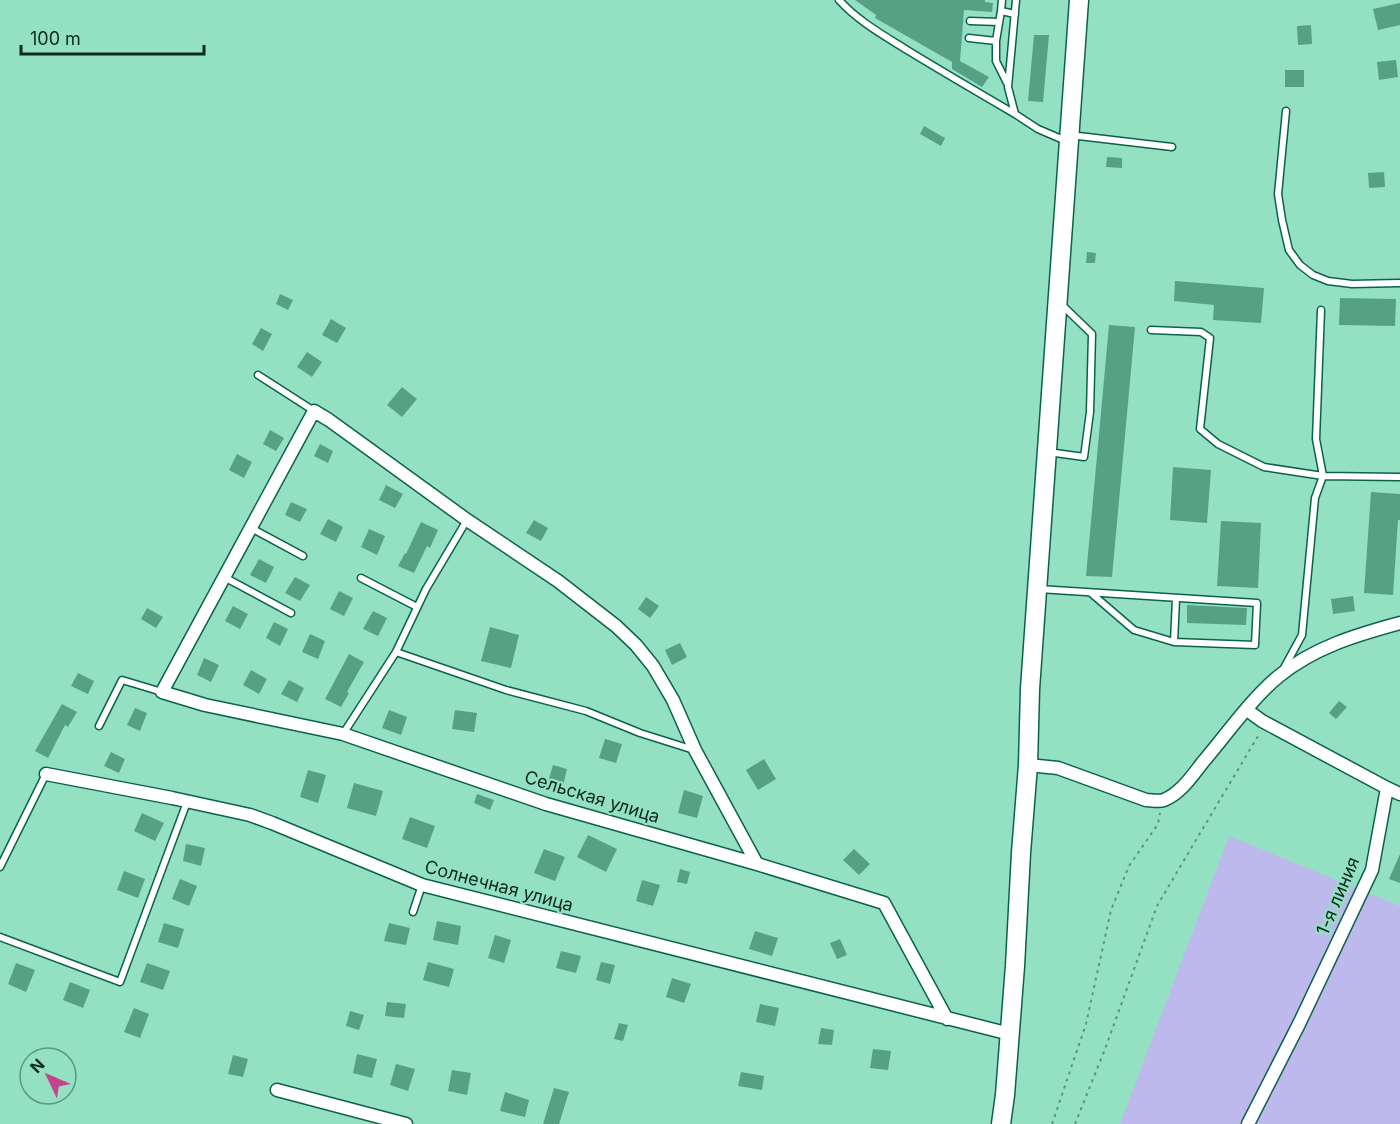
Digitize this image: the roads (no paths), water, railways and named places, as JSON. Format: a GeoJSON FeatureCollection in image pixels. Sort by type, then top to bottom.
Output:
{"type":"FeatureCollection","features":[{"type":"Feature","properties":{"kind":"main road"},"geometry":{"type":"LineString","coordinates":[[1001,1124],[1016,966],[1028,765],[1030,689],[1078,0]]}},
{"type":"Feature","properties":{"kind":"street"},"geometry":{"type":"LineString","coordinates":[[162,692],[314,411],[467,520],[558,581],[616,626],[636,645],[653,666],[673,700],[695,750],[757,864]]}},
{"type":"Feature","properties":{"kind":"street"},"geometry":{"type":"LineString","coordinates":[[1028,765],[1058,768],[1146,800],[1161,801],[1173,795],[1185,784],[1247,710],[1279,676],[1315,653],[1354,635],[1400,623]]}},
{"type":"Feature","properties":{"kind":"street","name":"Сельская улица"},"geometry":{"type":"LineString","coordinates":[[162,692],[205,705],[343,734],[546,804],[884,903],[947,1018]]}},
{"type":"Feature","properties":{"kind":"street"},"geometry":{"type":"LineString","coordinates":[[1247,710],[1262,721],[1400,794]]}},
{"type":"Feature","properties":{"kind":"street","name":"Солнечная улица"},"geometry":{"type":"LineString","coordinates":[[46,774],[250,815],[422,885],[1010,1034]]}},
{"type":"Feature","properties":{"kind":"street","name":"1-я линия"},"geometry":{"type":"LineString","coordinates":[[1248,1124],[1299,1024],[1372,870],[1387,788]]}},
{"type":"Feature","properties":{"kind":"street"},"geometry":{"type":"LineString","coordinates":[[277,1090],[406,1124]]}},
{"type":"Feature","properties":{"kind":"lane"},"geometry":{"type":"LineString","coordinates":[[839,0],[850,12],[878,32],[1038,129],[1069,139],[1172,147]]}},
{"type":"Feature","properties":{"kind":"lane"},"geometry":{"type":"LineString","coordinates":[[1002,0],[996,41],[996,61],[1008,87],[1015,114]]}},
{"type":"Feature","properties":{"kind":"lane"},"geometry":{"type":"LineString","coordinates":[[1008,87],[1016,0]]}},
{"type":"Feature","properties":{"kind":"lane"},"geometry":{"type":"LineString","coordinates":[[1001,11],[1015,14]]}},
{"type":"Feature","properties":{"kind":"lane"},"geometry":{"type":"LineString","coordinates":[[970,21],[999,22]]}},
{"type":"Feature","properties":{"kind":"lane"},"geometry":{"type":"LineString","coordinates":[[969,38],[996,41]]}},
{"type":"Feature","properties":{"kind":"lane"},"geometry":{"type":"LineString","coordinates":[[1286,111],[1278,194],[1289,250],[1300,265],[1313,275],[1328,281],[1352,284],[1400,283]]}},
{"type":"Feature","properties":{"kind":"lane"},"geometry":{"type":"LineString","coordinates":[[1047,452],[1084,457],[1090,412],[1092,334],[1058,301]]}},
{"type":"Feature","properties":{"kind":"lane"},"geometry":{"type":"LineString","coordinates":[[1279,676],[1302,635],[1315,498],[1323,476],[1316,439],[1321,310]]}},
{"type":"Feature","properties":{"kind":"lane"},"geometry":{"type":"LineString","coordinates":[[1152,330],[1201,332],[1210,338],[1200,429],[1218,444],[1264,467],[1323,476],[1400,477]]}},
{"type":"Feature","properties":{"kind":"lane"},"geometry":{"type":"LineString","coordinates":[[258,375],[314,411]]}},
{"type":"Feature","properties":{"kind":"lane"},"geometry":{"type":"LineString","coordinates":[[343,734],[396,652],[417,607],[467,520]]}},
{"type":"Feature","properties":{"kind":"lane"},"geometry":{"type":"LineString","coordinates":[[251,528],[303,556]]}},
{"type":"Feature","properties":{"kind":"lane"},"geometry":{"type":"LineString","coordinates":[[224,577],[291,613]]}},
{"type":"Feature","properties":{"kind":"lane"},"geometry":{"type":"LineString","coordinates":[[361,578],[417,607]]}},
{"type":"Feature","properties":{"kind":"lane"},"geometry":{"type":"LineString","coordinates":[[1037,589],[1257,603],[1255,645],[1174,642],[1134,630],[1091,593]]}},
{"type":"Feature","properties":{"kind":"lane"},"geometry":{"type":"LineString","coordinates":[[1174,642],[1176,599]]}},
{"type":"Feature","properties":{"kind":"lane"},"geometry":{"type":"LineString","coordinates":[[396,652],[506,690],[586,711],[640,733],[695,750]]}},
{"type":"Feature","properties":{"kind":"lane"},"geometry":{"type":"LineString","coordinates":[[99,726],[122,680],[162,692]]}},
{"type":"Feature","properties":{"kind":"lane"},"geometry":{"type":"LineString","coordinates":[[0,867],[46,774]]}},
{"type":"Feature","properties":{"kind":"lane"},"geometry":{"type":"LineString","coordinates":[[0,937],[120,982],[187,802]]}},
{"type":"Feature","properties":{"kind":"lane"},"geometry":{"type":"LineString","coordinates":[[413,912],[422,885]]}}]}
